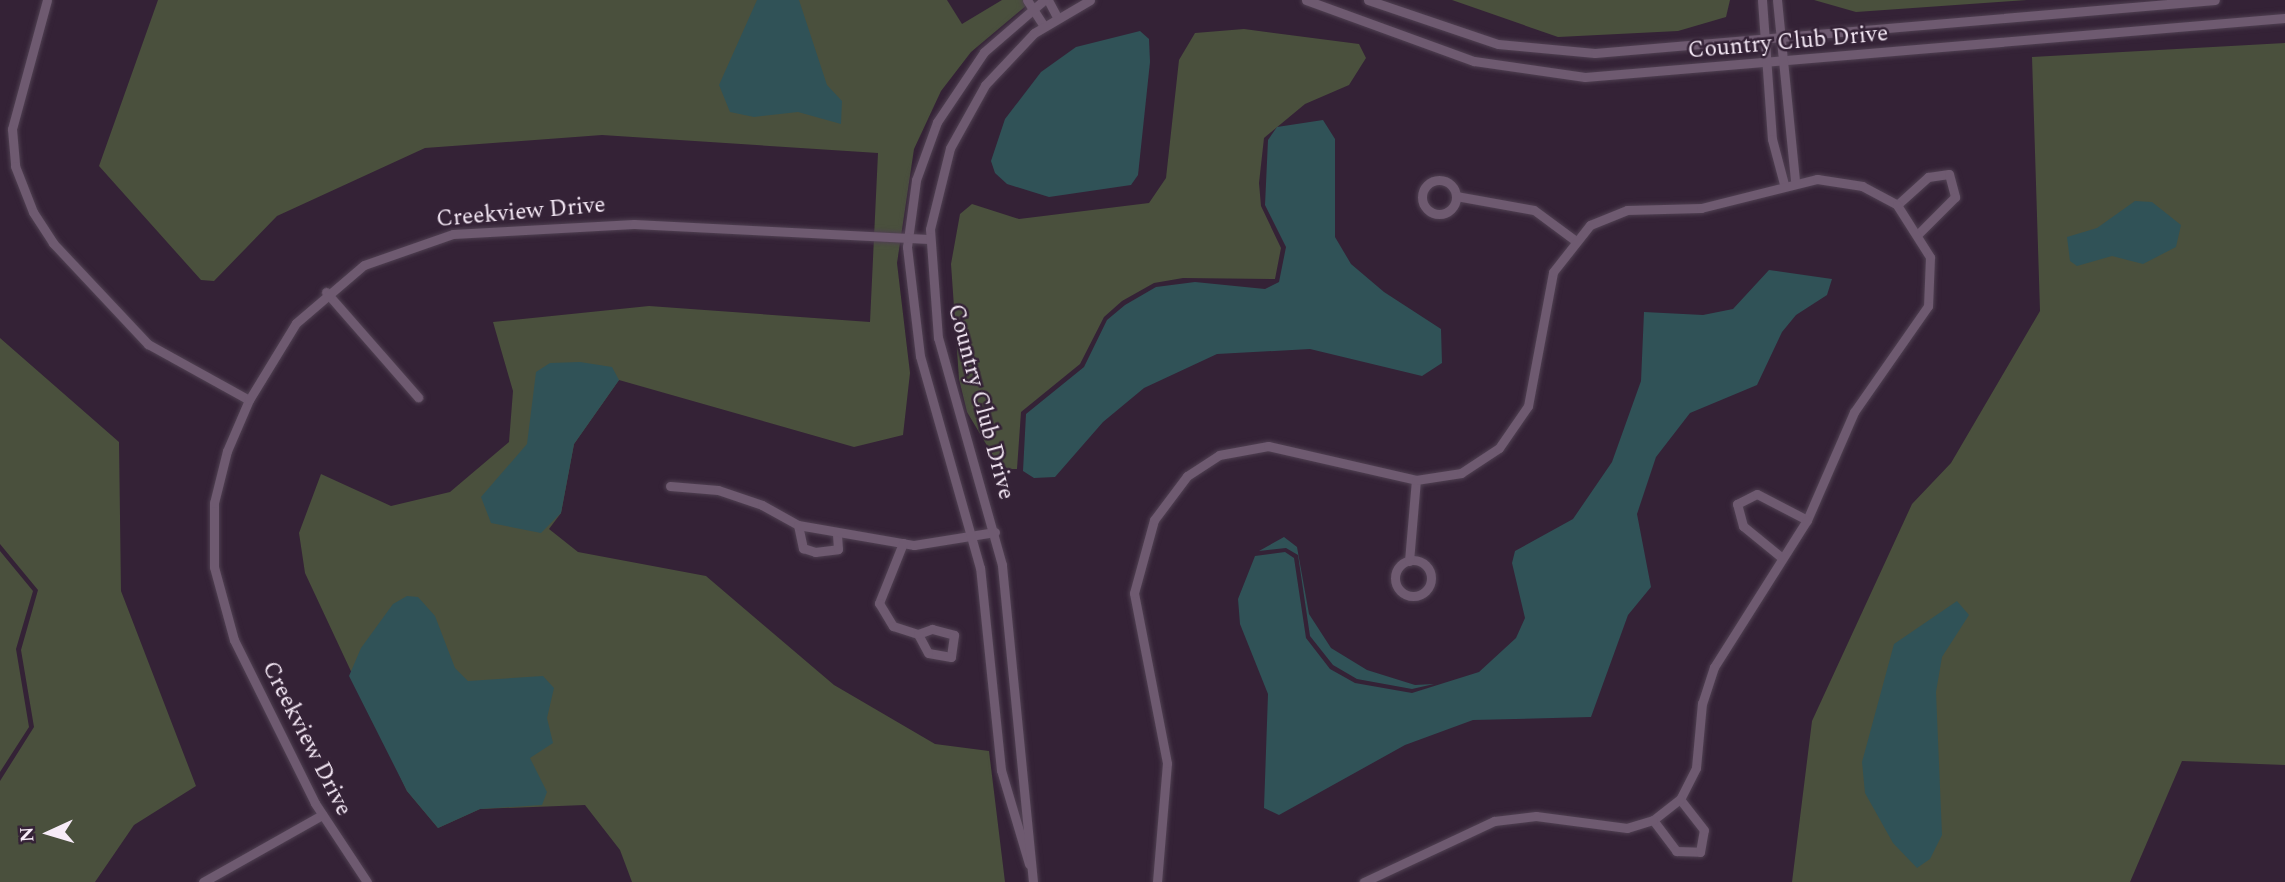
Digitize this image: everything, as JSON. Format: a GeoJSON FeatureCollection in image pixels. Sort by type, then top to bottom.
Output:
{"type":"FeatureCollection","features":[{"type":"Feature","properties":{"kind":"street"},"geometry":{"type":"LineString","coordinates":[[47,0],[12,129],[15,166],[33,212],[53,243],[148,344],[249,400]]}},
{"type":"Feature","properties":{"kind":"street"},"geometry":{"type":"LineString","coordinates":[[1046,0],[1057,17]]}},
{"type":"Feature","properties":{"kind":"street","name":"Country Club Drive"},"geometry":{"type":"LineString","coordinates":[[1033,879],[1001,770],[973,537],[920,356],[907,237],[916,180],[937,122],[976,62],[1030,4],[1046,0]]}},
{"type":"Feature","properties":{"kind":"street","name":"Country Club Drive"},"geometry":{"type":"LineString","coordinates":[[1033,879],[995,532],[938,338],[929,239],[939,179],[960,126],[999,68],[1044,26],[1090,0]]}},
{"type":"Feature","properties":{"kind":"street","name":"Country Club Drive"},"geometry":{"type":"LineString","coordinates":[[1306,0],[1441,51],[1531,72],[1627,76],[2285,18]]}},
{"type":"Feature","properties":{"kind":"street","name":"Country Club Drive"},"geometry":{"type":"LineString","coordinates":[[1368,0],[1464,36],[1547,51],[1765,40],[2216,0]]}},
{"type":"Feature","properties":{"kind":"street"},"geometry":{"type":"LineString","coordinates":[[1762,0],[1772,139],[1784,184]]}},
{"type":"Feature","properties":{"kind":"street"},"geometry":{"type":"LineString","coordinates":[[1777,0],[1795,181]]}},
{"type":"Feature","properties":{"kind":"street"},"geometry":{"type":"LineString","coordinates":[[1030,4],[1044,26]]}},
{"type":"Feature","properties":{"kind":"street"},"geometry":{"type":"LineString","coordinates":[[1896,205],[1928,177],[1950,174],[1955,197],[1919,233]]}},
{"type":"Feature","properties":{"kind":"street"},"geometry":{"type":"LineString","coordinates":[[1157,882],[1167,763],[1134,593],[1145,542],[1167,498],[1209,460],[1254,447],[1416,480],[1471,469],[1515,428],[1537,377],[1553,272],[1573,239],[1627,210],[1701,208],[1795,181],[1851,183],[1896,205],[1919,233],[1933,270],[1928,306],[1854,412],[1807,520],[1781,557],[1708,679],[1696,768],[1680,799],[1653,820],[1616,829],[1536,816],[1494,821],[1364,882]]}},
{"type":"Feature","properties":{"kind":"street"},"geometry":{"type":"LineString","coordinates":[[1455,196],[1534,210],[1573,239]]}},
{"type":"Feature","properties":{"kind":"street","name":"Creekview Drive"},"geometry":{"type":"LineString","coordinates":[[367,882],[322,815],[234,640],[215,575],[219,478],[249,400],[283,342],[326,292],[410,244],[481,231],[634,224],[929,239]]}},
{"type":"Feature","properties":{"kind":"street"},"geometry":{"type":"LineString","coordinates":[[326,292],[418,397]]}},
{"type":"Feature","properties":{"kind":"street"},"geometry":{"type":"LineString","coordinates":[[1409,561],[1426,566],[1431,578],[1415,596],[1400,591],[1395,580],[1409,561],[1416,480]]}},
{"type":"Feature","properties":{"kind":"street"},"geometry":{"type":"LineString","coordinates":[[670,486],[730,493],[798,525],[837,534],[903,543],[973,537],[995,532]]}},
{"type":"Feature","properties":{"kind":"street"},"geometry":{"type":"LineString","coordinates":[[1781,557],[1742,526],[1737,504],[1757,494],[1807,520]]}},
{"type":"Feature","properties":{"kind":"street"},"geometry":{"type":"LineString","coordinates":[[798,525],[803,548],[815,552],[838,549],[837,534]]}},
{"type":"Feature","properties":{"kind":"street"},"geometry":{"type":"LineString","coordinates":[[903,543],[879,603],[893,626],[918,634]]}},
{"type":"Feature","properties":{"kind":"street"},"geometry":{"type":"LineString","coordinates":[[1653,820],[1676,851],[1700,852],[1704,830],[1680,799]]}},
{"type":"Feature","properties":{"kind":"street"},"geometry":{"type":"LineString","coordinates":[[203,882],[322,815]]}},
{"type":"Feature","properties":{"kind":"shaded area"},"geometry":{"type":"Polygon","coordinates":[[[158,0],[947,0],[962,24],[1002,0],[1033,0],[971,52],[941,91],[914,149],[897,263],[910,373],[903,435],[854,447],[619,380],[574,444],[561,513],[549,529],[578,552],[706,576],[834,685],[935,744],[989,751],[1005,882],[632,882],[620,850],[585,805],[480,809],[438,828],[407,791],[305,573],[299,533],[321,474],[391,506],[450,492],[509,442],[513,391],[493,322],[649,306],[870,322],[878,153],[602,135],[425,148],[277,216],[214,281],[201,280],[99,166],[158,0]]]}},
{"type":"Feature","properties":{"kind":"shaded area"},"geometry":{"type":"Polygon","coordinates":[[[757,0],[799,0],[827,85],[842,101],[841,124],[798,112],[754,117],[730,112],[719,85],[757,0]]]}},
{"type":"Feature","properties":{"kind":"shaded area"},"geometry":{"type":"Polygon","coordinates":[[[1452,0],[1730,0],[1726,17],[1678,31],[1558,37],[1452,0]]]}},
{"type":"Feature","properties":{"kind":"shaded area"},"geometry":{"type":"Polygon","coordinates":[[[1814,0],[2027,0],[1856,12],[1814,0]]]}},
{"type":"Feature","properties":{"kind":"shaded area"},"geometry":{"type":"Polygon","coordinates":[[[1244,29],[1359,44],[1366,58],[1349,85],[1305,104],[1264,138],[1259,183],[1261,206],[1281,248],[1275,279],[1183,278],[1154,283],[1122,301],[1104,317],[1080,364],[1021,412],[1017,469],[1008,469],[995,459],[967,412],[959,379],[951,264],[960,214],[972,204],[1019,219],[1149,203],[1166,178],[1179,60],[1195,33],[1244,29]]]}},
{"type":"Feature","properties":{"kind":"shaded area"},"geometry":{"type":"Polygon","coordinates":[[[1140,31],[1149,39],[1150,62],[1138,175],[1131,185],[1049,197],[1007,184],[995,173],[991,161],[1005,119],[1041,72],[1076,47],[1140,31]]]}},
{"type":"Feature","properties":{"kind":"shaded area"},"geometry":{"type":"Polygon","coordinates":[[[2285,43],[2285,765],[2182,761],[2130,882],[1792,882],[1812,721],[1912,504],[1951,463],[2040,311],[2032,57],[2285,43]]]}},
{"type":"Feature","properties":{"kind":"shaded area"},"geometry":{"type":"Polygon","coordinates":[[[1323,120],[1335,139],[1335,237],[1351,264],[1384,292],[1441,329],[1442,363],[1422,376],[1310,349],[1217,354],[1144,388],[1103,422],[1055,477],[1034,478],[1023,471],[1026,414],[1084,367],[1107,320],[1125,305],[1156,287],[1195,282],[1265,289],[1279,282],[1286,247],[1265,205],[1268,140],[1277,127],[1323,120]]]}},
{"type":"Feature","properties":{"kind":"shaded area"},"geometry":{"type":"Polygon","coordinates":[[[2135,201],[2152,202],[2181,225],[2176,247],[2143,264],[2112,256],[2077,266],[2070,261],[2067,237],[2097,228],[2135,201]]]}},
{"type":"Feature","properties":{"kind":"shaded area"},"geometry":{"type":"Polygon","coordinates":[[[1769,270],[1832,279],[1827,295],[1796,315],[1782,332],[1757,385],[1690,413],[1656,457],[1637,514],[1651,587],[1628,615],[1591,717],[1473,720],[1405,745],[1279,815],[1264,808],[1268,694],[1240,624],[1238,599],[1255,556],[1285,552],[1294,558],[1306,638],[1330,669],[1355,683],[1412,693],[1479,672],[1516,638],[1525,618],[1512,563],[1515,551],[1573,519],[1612,462],[1641,381],[1644,312],[1703,315],[1733,309],[1769,270]]]}},
{"type":"Feature","properties":{"kind":"shaded area"},"geometry":{"type":"Polygon","coordinates":[[[0,338],[119,442],[121,591],[196,786],[134,825],[95,882],[0,882],[0,781],[34,727],[21,650],[38,590],[0,544],[0,338]]]}},
{"type":"Feature","properties":{"kind":"shaded area"},"geometry":{"type":"Polygon","coordinates":[[[580,362],[612,367],[619,380],[574,444],[561,513],[541,533],[491,523],[481,497],[527,444],[536,372],[550,363],[580,362]]]}},
{"type":"Feature","properties":{"kind":"shaded area"},"geometry":{"type":"Polygon","coordinates":[[[1284,537],[1297,547],[1309,614],[1331,648],[1367,670],[1415,685],[1434,684],[1412,689],[1357,679],[1333,665],[1310,636],[1298,555],[1286,548],[1259,551],[1284,537]]]}},
{"type":"Feature","properties":{"kind":"shaded area"},"geometry":{"type":"Polygon","coordinates":[[[0,551],[33,591],[16,649],[29,727],[0,772],[0,551]]]}},
{"type":"Feature","properties":{"kind":"shaded area"},"geometry":{"type":"Polygon","coordinates":[[[407,596],[418,597],[435,616],[455,668],[468,681],[543,676],[554,688],[547,718],[553,743],[530,758],[547,792],[542,805],[480,809],[438,828],[407,791],[349,676],[361,648],[393,604],[407,596]]]}},
{"type":"Feature","properties":{"kind":"shaded area"},"geometry":{"type":"Polygon","coordinates":[[[1957,601],[1969,615],[1942,657],[1936,692],[1942,835],[1930,859],[1917,868],[1893,843],[1865,793],[1862,762],[1894,644],[1957,601]]]}}]}
